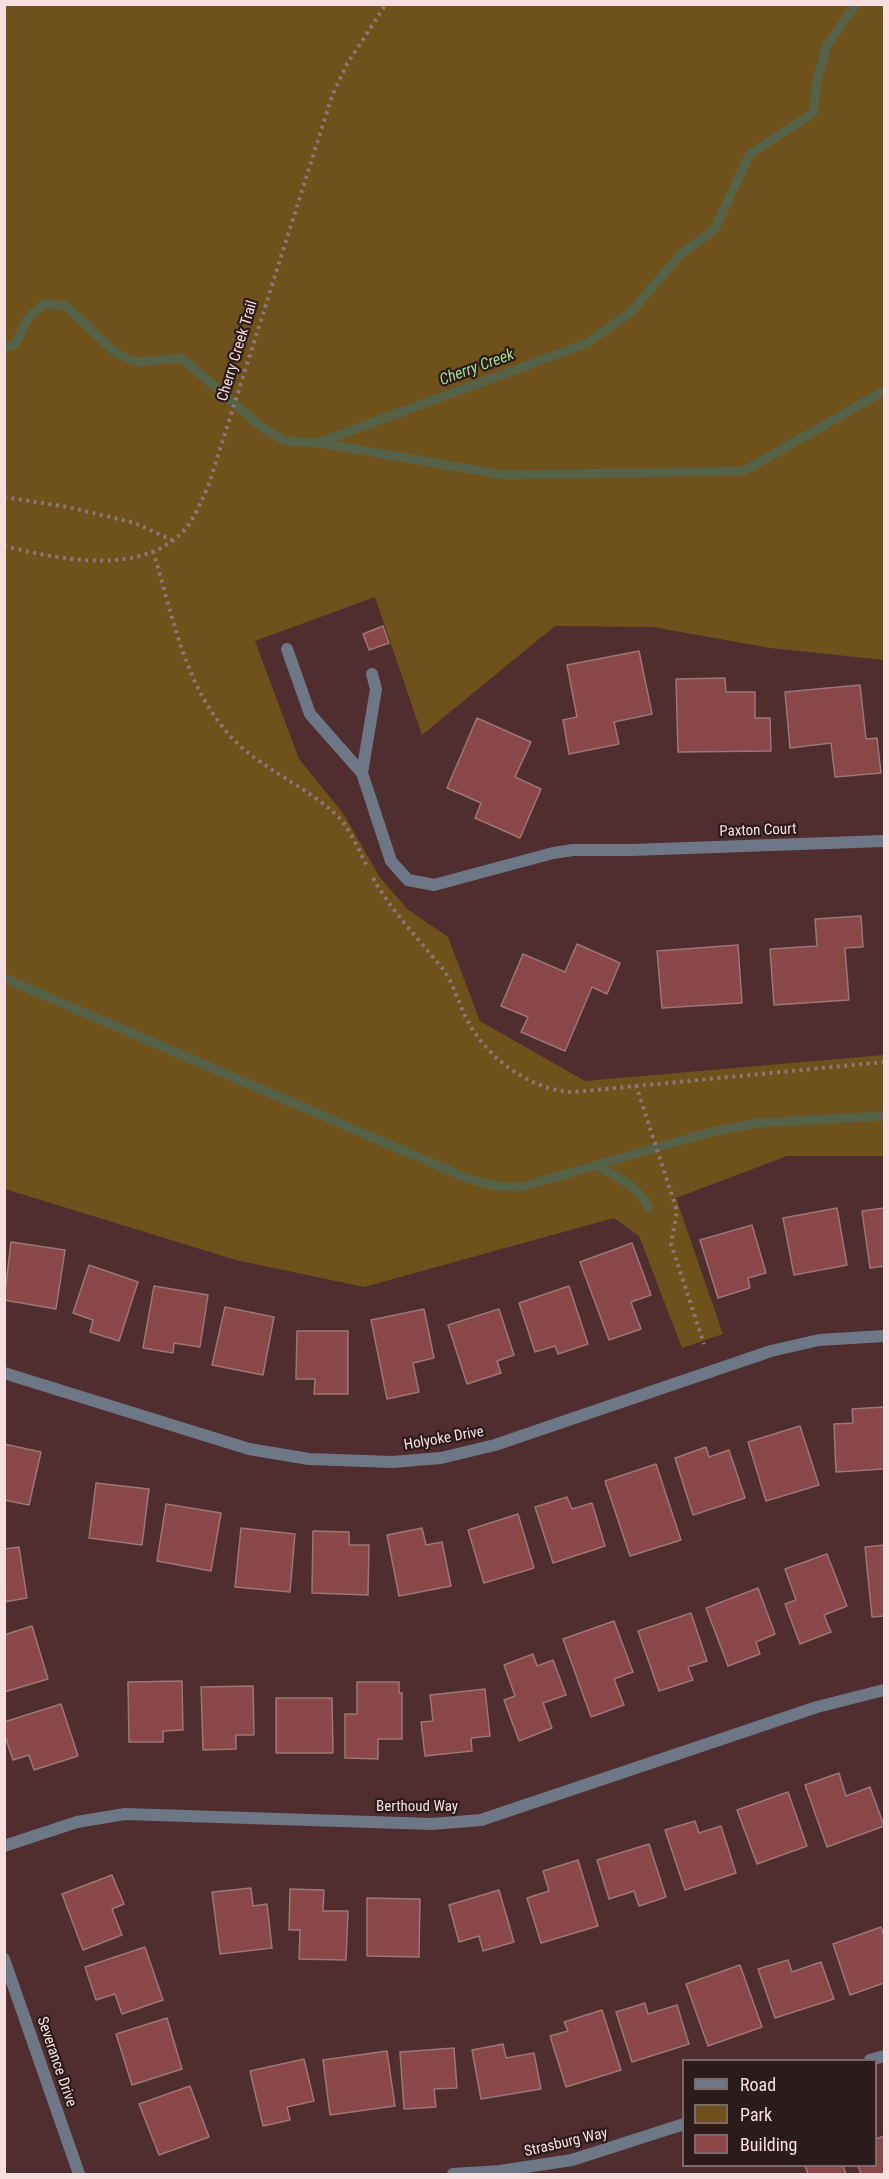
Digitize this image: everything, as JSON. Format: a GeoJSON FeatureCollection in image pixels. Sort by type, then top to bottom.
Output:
{"type":"FeatureCollection","features":[{"type":"Feature","properties":{"kind":"street"},"geometry":{"type":"LineString","coordinates":[[287,649],[310,714],[362,773]]}},
{"type":"Feature","properties":{"kind":"street"},"geometry":{"type":"LineString","coordinates":[[362,773],[376,690],[372,674]]}},
{"type":"Feature","properties":{"kind":"street","name":"Paxton Court"},"geometry":{"type":"LineString","coordinates":[[362,773],[391,861],[408,880],[420,884],[434,885],[553,853],[573,850],[885,841]]}},
{"type":"Feature","properties":{"kind":"street","name":"Holyoke Drive"},"geometry":{"type":"LineString","coordinates":[[4,1373],[249,1449],[309,1459],[392,1462],[441,1458],[495,1445],[771,1351],[819,1340],[885,1336]]}},
{"type":"Feature","properties":{"kind":"street","name":"Berthoud Way"},"geometry":{"type":"LineString","coordinates":[[4,1846],[77,1822],[125,1814],[432,1824],[481,1820],[818,1707],[885,1690]]}},
{"type":"Feature","properties":{"kind":"street","name":"Severance Drive"},"geometry":{"type":"LineString","coordinates":[[4,1959],[80,2175]]}},
{"type":"Feature","properties":{"kind":"street","name":"Strasburg Way"},"geometry":{"type":"LineString","coordinates":[[453,2175],[572,2160],[682,2125]]}},
{"type":"Feature","properties":{"kind":"path","name":"Cherry Creek Trail"},"geometry":{"type":"LineString","coordinates":[[4,546],[49,556],[94,561],[130,558],[153,551],[173,540],[193,518],[208,487],[253,347],[277,261],[332,96],[347,64],[386,4]]}},
{"type":"Feature","properties":{"kind":"path"},"geometry":{"type":"LineString","coordinates":[[4,497],[68,507],[135,523],[173,540]]}},
{"type":"Feature","properties":{"kind":"path"},"geometry":{"type":"LineString","coordinates":[[153,551],[188,669],[207,706],[234,740],[250,754],[334,812],[346,826],[383,895],[402,922],[443,970],[473,1030],[484,1044],[526,1079],[557,1092],[885,1062]]}},
{"type":"Feature","properties":{"kind":"path"},"geometry":{"type":"LineString","coordinates":[[636,1085],[677,1211],[671,1244],[704,1344]]}},
{"type":"Feature","properties":{"kind":"green space"},"geometry":{"type":"Polygon","coordinates":[[[4,5],[884,5],[884,660],[770,648],[653,627],[555,626],[422,735],[375,597],[255,641],[299,759],[343,813],[379,876],[407,909],[448,937],[480,1021],[585,1081],[884,1055],[884,1156],[787,1156],[676,1198],[723,1334],[682,1348],[639,1236],[614,1218],[364,1287],[236,1260],[5,1189],[4,5]]]}},
{"type":"Feature","properties":{"kind":"building"},"geometry":{"type":"Polygon","coordinates":[[[383,626],[389,643],[369,650],[363,634],[383,626]]]}},
{"type":"Feature","properties":{"kind":"building"},"geometry":{"type":"Polygon","coordinates":[[[639,651],[652,714],[614,722],[619,744],[569,754],[563,720],[577,717],[567,665],[639,651]]]}},
{"type":"Feature","properties":{"kind":"building"},"geometry":{"type":"Polygon","coordinates":[[[725,678],[726,692],[755,692],[755,718],[770,718],[771,751],[678,752],[676,679],[725,678]]]}},
{"type":"Feature","properties":{"kind":"building"},"geometry":{"type":"Polygon","coordinates":[[[860,685],[866,739],[877,738],[881,773],[835,777],[831,743],[790,748],[785,692],[860,685]]]}},
{"type":"Feature","properties":{"kind":"building"},"geometry":{"type":"Polygon","coordinates":[[[477,718],[531,742],[515,777],[541,789],[520,838],[475,818],[481,803],[447,788],[477,718]]]}},
{"type":"Feature","properties":{"kind":"building"},"geometry":{"type":"Polygon","coordinates":[[[861,916],[863,947],[845,948],[849,1000],[774,1005],[770,949],[817,946],[815,919],[861,916]]]}},
{"type":"Feature","properties":{"kind":"building"},"geometry":{"type":"Polygon","coordinates":[[[577,944],[620,963],[607,994],[592,987],[565,1051],[521,1032],[528,1017],[501,1006],[523,954],[565,972],[577,944]]]}},
{"type":"Feature","properties":{"kind":"building"},"geometry":{"type":"Polygon","coordinates":[[[738,945],[742,1003],[662,1008],[657,951],[738,945]]]}},
{"type":"Feature","properties":{"kind":"building"},"geometry":{"type":"Polygon","coordinates":[[[837,1208],[847,1265],[794,1275],[783,1218],[837,1208]]]}},
{"type":"Feature","properties":{"kind":"building"},"geometry":{"type":"Polygon","coordinates":[[[884,1208],[884,1266],[870,1268],[862,1211],[884,1208]]]}},
{"type":"Feature","properties":{"kind":"building"},"geometry":{"type":"Polygon","coordinates":[[[752,1225],[766,1273],[748,1278],[750,1288],[718,1298],[700,1240],[752,1225]]]}},
{"type":"Feature","properties":{"kind":"building"},"geometry":{"type":"Polygon","coordinates":[[[11,1242],[65,1250],[56,1309],[4,1300],[11,1242]]]}},
{"type":"Feature","properties":{"kind":"building"},"geometry":{"type":"Polygon","coordinates":[[[632,1243],[651,1295],[631,1302],[641,1329],[609,1340],[580,1262],[632,1243]]]}},
{"type":"Feature","properties":{"kind":"building"},"geometry":{"type":"Polygon","coordinates":[[[89,1265],[138,1282],[119,1341],[90,1332],[93,1320],[73,1313],[89,1265]]]}},
{"type":"Feature","properties":{"kind":"building"},"geometry":{"type":"Polygon","coordinates":[[[154,1286],[208,1295],[200,1347],[174,1343],[173,1353],[143,1348],[154,1286]]]}},
{"type":"Feature","properties":{"kind":"building"},"geometry":{"type":"Polygon","coordinates":[[[569,1286],[588,1344],[558,1354],[555,1346],[535,1352],[519,1303],[569,1286]]]}},
{"type":"Feature","properties":{"kind":"building"},"geometry":{"type":"Polygon","coordinates":[[[225,1307],[274,1317],[263,1375],[212,1365],[225,1307]]]}},
{"type":"Feature","properties":{"kind":"building"},"geometry":{"type":"Polygon","coordinates":[[[424,1309],[434,1358],[413,1363],[419,1392],[387,1399],[371,1320],[424,1309]]]}},
{"type":"Feature","properties":{"kind":"building"},"geometry":{"type":"Polygon","coordinates":[[[499,1309],[514,1355],[497,1361],[501,1373],[467,1384],[448,1325],[499,1309]]]}},
{"type":"Feature","properties":{"kind":"building"},"geometry":{"type":"Polygon","coordinates":[[[297,1331],[348,1331],[348,1394],[314,1394],[315,1379],[296,1379],[297,1331]]]}},
{"type":"Feature","properties":{"kind":"building"},"geometry":{"type":"Polygon","coordinates":[[[884,1407],[884,1469],[836,1472],[834,1424],[853,1423],[852,1409],[884,1407]]]}},
{"type":"Feature","properties":{"kind":"building"},"geometry":{"type":"Polygon","coordinates":[[[800,1426],[819,1485],[766,1501],[748,1442],[800,1426]]]}},
{"type":"Feature","properties":{"kind":"building"},"geometry":{"type":"Polygon","coordinates":[[[4,1444],[41,1452],[29,1505],[4,1500],[4,1444]]]}},
{"type":"Feature","properties":{"kind":"building"},"geometry":{"type":"Polygon","coordinates":[[[706,1447],[709,1457],[729,1450],[745,1498],[693,1515],[675,1458],[706,1447]]]}},
{"type":"Feature","properties":{"kind":"building"},"geometry":{"type":"Polygon","coordinates":[[[656,1464],[681,1540],[630,1556],[605,1481],[656,1464]]]}},
{"type":"Feature","properties":{"kind":"building"},"geometry":{"type":"Polygon","coordinates":[[[96,1483],[149,1489],[142,1545],[89,1538],[96,1483]]]}},
{"type":"Feature","properties":{"kind":"building"},"geometry":{"type":"Polygon","coordinates":[[[567,1497],[572,1509],[592,1503],[605,1546],[553,1563],[535,1507],[567,1497]]]}},
{"type":"Feature","properties":{"kind":"building"},"geometry":{"type":"Polygon","coordinates":[[[166,1504],[221,1513],[211,1571],[157,1561],[166,1504]]]}},
{"type":"Feature","properties":{"kind":"building"},"geometry":{"type":"Polygon","coordinates":[[[518,1514],[534,1568],[484,1583],[468,1530],[518,1514]]]}},
{"type":"Feature","properties":{"kind":"building"},"geometry":{"type":"Polygon","coordinates":[[[241,1528],[295,1534],[290,1592],[235,1587],[241,1528]]]}},
{"type":"Feature","properties":{"kind":"building"},"geometry":{"type":"Polygon","coordinates":[[[422,1528],[426,1545],[442,1542],[451,1586],[399,1596],[387,1535],[422,1528]]]}},
{"type":"Feature","properties":{"kind":"building"},"geometry":{"type":"Polygon","coordinates":[[[313,1531],[349,1532],[349,1545],[369,1545],[368,1595],[312,1593],[313,1531]]]}},
{"type":"Feature","properties":{"kind":"building"},"geometry":{"type":"Polygon","coordinates":[[[884,1545],[884,1616],[872,1617],[865,1547],[884,1545]]]}},
{"type":"Feature","properties":{"kind":"building"},"geometry":{"type":"Polygon","coordinates":[[[19,1547],[27,1598],[4,1602],[4,1549],[19,1547]]]}},
{"type":"Feature","properties":{"kind":"building"},"geometry":{"type":"Polygon","coordinates":[[[827,1554],[847,1606],[824,1615],[831,1632],[800,1644],[785,1604],[796,1600],[785,1569],[827,1554]]]}},
{"type":"Feature","properties":{"kind":"building"},"geometry":{"type":"Polygon","coordinates":[[[758,1588],[775,1634],[756,1642],[760,1654],[728,1666],[706,1608],[758,1588]]]}},
{"type":"Feature","properties":{"kind":"building"},"geometry":{"type":"Polygon","coordinates":[[[691,1613],[707,1661],[688,1667],[693,1680],[659,1691],[638,1631],[691,1613]]]}},
{"type":"Feature","properties":{"kind":"building"},"geometry":{"type":"Polygon","coordinates":[[[614,1621],[633,1672],[614,1679],[624,1705],[591,1717],[563,1639],[614,1621]]]}},
{"type":"Feature","properties":{"kind":"building"},"geometry":{"type":"Polygon","coordinates":[[[32,1626],[48,1679],[4,1692],[4,1635],[32,1626]]]}},
{"type":"Feature","properties":{"kind":"building"},"geometry":{"type":"Polygon","coordinates":[[[533,1654],[537,1666],[553,1660],[566,1695],[543,1703],[552,1728],[519,1741],[504,1700],[515,1696],[504,1665],[533,1654]]]}},
{"type":"Feature","properties":{"kind":"building"},"geometry":{"type":"Polygon","coordinates":[[[182,1681],[183,1730],[163,1731],[163,1742],[129,1742],[128,1682],[182,1681]]]}},
{"type":"Feature","properties":{"kind":"building"},"geometry":{"type":"Polygon","coordinates":[[[357,1682],[399,1682],[399,1693],[402,1693],[402,1739],[378,1739],[378,1759],[345,1758],[345,1714],[357,1714],[357,1682]]]}},
{"type":"Feature","properties":{"kind":"building"},"geometry":{"type":"Polygon","coordinates":[[[253,1686],[254,1735],[236,1735],[236,1749],[203,1750],[201,1687],[253,1686]]]}},
{"type":"Feature","properties":{"kind":"building"},"geometry":{"type":"Polygon","coordinates":[[[485,1689],[490,1736],[471,1738],[472,1751],[425,1756],[421,1722],[433,1721],[430,1695],[485,1689]]]}},
{"type":"Feature","properties":{"kind":"building"},"geometry":{"type":"Polygon","coordinates":[[[276,1698],[332,1698],[333,1753],[276,1753],[276,1698]]]}},
{"type":"Feature","properties":{"kind":"building"},"geometry":{"type":"Polygon","coordinates":[[[61,1704],[78,1756],[34,1770],[29,1755],[13,1760],[4,1733],[4,1722],[61,1704]]]}},
{"type":"Feature","properties":{"kind":"building"},"geometry":{"type":"Polygon","coordinates":[[[839,1773],[846,1796],[870,1787],[884,1826],[827,1847],[805,1785],[839,1773]]]}},
{"type":"Feature","properties":{"kind":"building"},"geometry":{"type":"Polygon","coordinates":[[[788,1792],[807,1846],[757,1864],[737,1810],[788,1792]]]}},
{"type":"Feature","properties":{"kind":"building"},"geometry":{"type":"Polygon","coordinates":[[[695,1821],[699,1833],[721,1826],[736,1873],[685,1890],[665,1830],[695,1821]]]}},
{"type":"Feature","properties":{"kind":"building"},"geometry":{"type":"Polygon","coordinates":[[[649,1844],[666,1897],[639,1906],[634,1891],[609,1899],[597,1860],[649,1844]]]}},
{"type":"Feature","properties":{"kind":"building"},"geometry":{"type":"Polygon","coordinates":[[[578,1860],[598,1926],[541,1943],[527,1898],[549,1891],[543,1871],[578,1860]]]}},
{"type":"Feature","properties":{"kind":"building"},"geometry":{"type":"Polygon","coordinates":[[[112,1875],[124,1904],[112,1909],[122,1935],[83,1950],[62,1894],[112,1875]]]}},
{"type":"Feature","properties":{"kind":"building"},"geometry":{"type":"Polygon","coordinates":[[[251,1888],[253,1906],[267,1904],[272,1948],[220,1954],[212,1892],[251,1888]]]}},
{"type":"Feature","properties":{"kind":"building"},"geometry":{"type":"Polygon","coordinates":[[[290,1889],[324,1890],[323,1911],[348,1911],[346,1960],[299,1959],[300,1930],[289,1930],[290,1889]]]}},
{"type":"Feature","properties":{"kind":"building"},"geometry":{"type":"Polygon","coordinates":[[[499,1890],[514,1942],[483,1951],[479,1936],[459,1942],[449,1905],[499,1890]]]}},
{"type":"Feature","properties":{"kind":"building"},"geometry":{"type":"Polygon","coordinates":[[[367,1898],[420,1899],[419,1957],[367,1956],[367,1898]]]}},
{"type":"Feature","properties":{"kind":"building"},"geometry":{"type":"Polygon","coordinates":[[[881,1927],[884,1936],[884,1983],[850,1995],[833,1944],[881,1927]]]}},
{"type":"Feature","properties":{"kind":"building"},"geometry":{"type":"Polygon","coordinates":[[[145,1947],[163,2000],[122,2014],[115,1994],[96,2000],[85,1967],[145,1947]]]}},
{"type":"Feature","properties":{"kind":"building"},"geometry":{"type":"Polygon","coordinates":[[[788,1960],[792,1972],[821,1962],[834,1999],[775,2018],[758,1969],[788,1960]]]}},
{"type":"Feature","properties":{"kind":"building"},"geometry":{"type":"Polygon","coordinates":[[[740,1965],[762,2027],[708,2046],[686,1984],[740,1965]]]}},
{"type":"Feature","properties":{"kind":"building"},"geometry":{"type":"Polygon","coordinates":[[[645,2003],[648,2014],[677,2005],[689,2044],[632,2062],[616,2012],[645,2003]]]}},
{"type":"Feature","properties":{"kind":"building"},"geometry":{"type":"Polygon","coordinates":[[[602,2010],[621,2070],[566,2087],[550,2036],[568,2031],[564,2022],[602,2010]]]}},
{"type":"Feature","properties":{"kind":"building"},"geometry":{"type":"Polygon","coordinates":[[[167,2018],[182,2069],[132,2085],[116,2034],[167,2018]]]}},
{"type":"Feature","properties":{"kind":"building"},"geometry":{"type":"Polygon","coordinates":[[[503,2044],[506,2058],[534,2053],[541,2089],[481,2099],[472,2050],[503,2044]]]}},
{"type":"Feature","properties":{"kind":"building"},"geometry":{"type":"Polygon","coordinates":[[[454,2048],[457,2088],[434,2089],[436,2107],[404,2109],[400,2052],[454,2048]]]}},
{"type":"Feature","properties":{"kind":"building"},"geometry":{"type":"Polygon","coordinates":[[[387,2051],[395,2106],[330,2115],[323,2060],[387,2051]]]}},
{"type":"Feature","properties":{"kind":"building"},"geometry":{"type":"Polygon","coordinates":[[[304,2059],[314,2101],[287,2107],[290,2120],[263,2126],[250,2071],[304,2059]]]}},
{"type":"Feature","properties":{"kind":"building"},"geometry":{"type":"Polygon","coordinates":[[[190,2086],[209,2137],[159,2155],[139,2104],[190,2086]]]}},
{"type":"Feature","properties":{"kind":"building"},"geometry":{"type":"Polygon","coordinates":[[[884,2136],[884,2174],[861,2174],[858,2167],[877,2167],[877,2139],[884,2136]]]}},
{"type":"Feature","properties":{"kind":"building"},"geometry":{"type":"Polygon","coordinates":[[[805,2167],[843,2167],[846,2174],[808,2174],[805,2167]]]}},
{"type":"Feature","properties":{"kind":"waterway","name":"Cherry Creek"},"geometry":{"type":"LineString","coordinates":[[4,348],[15,344],[29,317],[44,304],[65,305],[116,353],[136,362],[182,358],[264,429],[286,441],[318,443],[587,343],[631,312],[681,254],[714,230],[750,154],[813,113],[818,76],[827,46],[856,4]]}},
{"type":"Feature","properties":{"kind":"waterway"},"geometry":{"type":"LineString","coordinates":[[320,443],[504,475],[744,471],[884,391]]}},
{"type":"Feature","properties":{"kind":"waterway"},"geometry":{"type":"LineString","coordinates":[[4,978],[469,1179],[497,1186],[521,1187],[711,1132],[757,1123],[884,1116]]}},
{"type":"Feature","properties":{"kind":"waterway"},"geometry":{"type":"LineString","coordinates":[[596,1165],[633,1187],[649,1208]]}}]}
